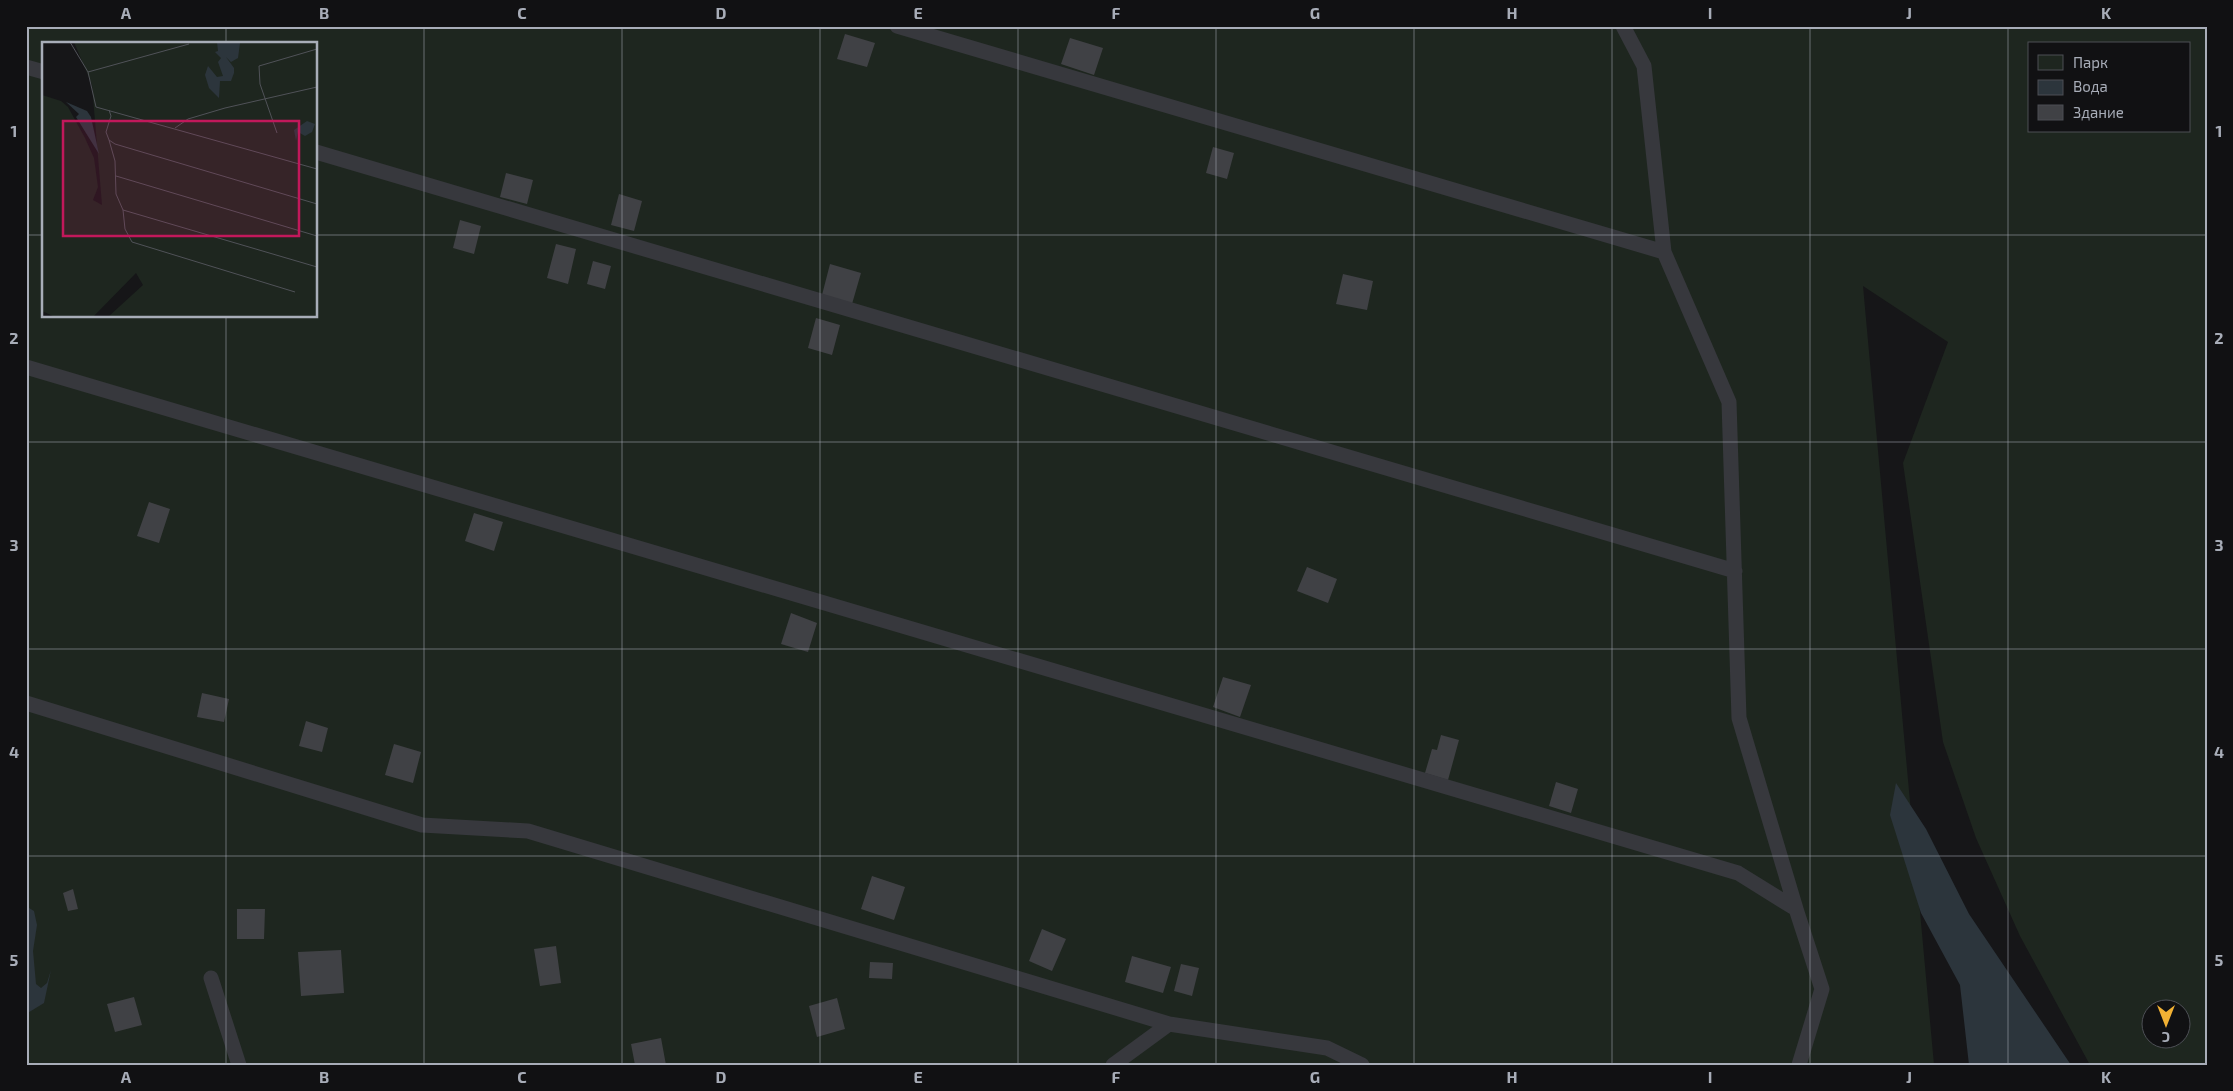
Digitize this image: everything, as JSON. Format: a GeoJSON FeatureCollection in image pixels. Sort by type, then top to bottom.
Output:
{"type":"FeatureCollection","features":[{"type":"Feature","properties":{"kind":"lane"},"geometry":{"type":"LineString","coordinates":[[897,26],[1664,252]]}},
{"type":"Feature","properties":{"kind":"lane"},"geometry":{"type":"LineString","coordinates":[[1622,26],[1644,66],[1664,252],[1729,402],[1739,718],[1822,989],[1799,1065]]}},
{"type":"Feature","properties":{"kind":"lane"},"geometry":{"type":"LineString","coordinates":[[26,66],[42,71]]}},
{"type":"Feature","properties":{"kind":"lane"},"geometry":{"type":"LineString","coordinates":[[318,153],[1734,571]]}},
{"type":"Feature","properties":{"kind":"lane"},"geometry":{"type":"LineString","coordinates":[[26,367],[1738,873],[1796,909]]}},
{"type":"Feature","properties":{"kind":"lane"},"geometry":{"type":"LineString","coordinates":[[26,703],[422,825],[528,832],[1169,1024],[1327,1048],[1362,1065]]}},
{"type":"Feature","properties":{"kind":"lane"},"geometry":{"type":"LineString","coordinates":[[211,978],[239,1065]]}},
{"type":"Feature","properties":{"kind":"lane"},"geometry":{"type":"LineString","coordinates":[[1113,1065],[1169,1024]]}},
{"type":"Feature","properties":{"kind":"green space"},"geometry":{"type":"Polygon","coordinates":[[[26,26],[2207,26],[2207,1065],[2090,1065],[2020,936],[1976,838],[1943,742],[1903,463],[1948,342],[1863,286],[1934,1065],[26,1065],[26,26]]]}},
{"type":"Feature","properties":{"kind":"water"},"geometry":{"type":"Polygon","coordinates":[[[1896,783],[1926,829],[1969,914],[2071,1065],[1969,1065],[1960,985],[1921,913],[1890,815],[1896,783]]]}},
{"type":"Feature","properties":{"kind":"water"},"geometry":{"type":"Polygon","coordinates":[[[29,908],[34,911],[37,925],[33,951],[36,984],[41,988],[47,983],[51,970],[44,1003],[26,1014],[26,938],[29,930],[26,909],[29,908]]]}},
{"type":"Feature","properties":{"kind":"building"},"geometry":{"type":"Polygon","coordinates":[[[845,34],[875,43],[867,67],[837,59],[845,34]]]}},
{"type":"Feature","properties":{"kind":"building"},"geometry":{"type":"Polygon","coordinates":[[[1070,38],[1103,48],[1094,75],[1061,64],[1070,38]]]}},
{"type":"Feature","properties":{"kind":"building"},"geometry":{"type":"Polygon","coordinates":[[[1213,147],[1234,153],[1227,179],[1206,173],[1213,147]]]}},
{"type":"Feature","properties":{"kind":"building"},"geometry":{"type":"Polygon","coordinates":[[[506,173],[533,180],[527,204],[500,197],[506,173]]]}},
{"type":"Feature","properties":{"kind":"building"},"geometry":{"type":"Polygon","coordinates":[[[619,194],[642,201],[634,231],[611,225],[619,194]]]}},
{"type":"Feature","properties":{"kind":"building"},"geometry":{"type":"Polygon","coordinates":[[[460,220],[481,226],[474,254],[453,248],[460,220]]]}},
{"type":"Feature","properties":{"kind":"building"},"geometry":{"type":"Polygon","coordinates":[[[556,244],[576,249],[568,284],[547,278],[556,244]]]}},
{"type":"Feature","properties":{"kind":"building"},"geometry":{"type":"Polygon","coordinates":[[[593,261],[611,266],[605,289],[587,284],[593,261]]]}},
{"type":"Feature","properties":{"kind":"building"},"geometry":{"type":"Polygon","coordinates":[[[830,264],[861,273],[852,304],[822,295],[830,264]]]}},
{"type":"Feature","properties":{"kind":"building"},"geometry":{"type":"Polygon","coordinates":[[[1343,274],[1373,281],[1367,310],[1336,304],[1343,274]]]}},
{"type":"Feature","properties":{"kind":"building"},"geometry":{"type":"Polygon","coordinates":[[[816,318],[840,325],[832,355],[808,348],[816,318]]]}},
{"type":"Feature","properties":{"kind":"building"},"geometry":{"type":"Polygon","coordinates":[[[149,502],[170,509],[159,543],[137,536],[149,502]]]}},
{"type":"Feature","properties":{"kind":"building"},"geometry":{"type":"Polygon","coordinates":[[[474,513],[503,522],[494,551],[465,541],[474,513]]]}},
{"type":"Feature","properties":{"kind":"building"},"geometry":{"type":"Polygon","coordinates":[[[1307,567],[1337,579],[1328,603],[1297,591],[1307,567]]]}},
{"type":"Feature","properties":{"kind":"building"},"geometry":{"type":"Polygon","coordinates":[[[791,613],[817,623],[808,652],[781,644],[791,613]]]}},
{"type":"Feature","properties":{"kind":"building"},"geometry":{"type":"Polygon","coordinates":[[[1223,677],[1251,685],[1240,717],[1213,707],[1223,677]]]}},
{"type":"Feature","properties":{"kind":"building"},"geometry":{"type":"Polygon","coordinates":[[[202,693],[229,699],[224,722],[197,717],[202,693]]]}},
{"type":"Feature","properties":{"kind":"building"},"geometry":{"type":"Polygon","coordinates":[[[306,721],[328,728],[322,752],[299,746],[306,721]]]}},
{"type":"Feature","properties":{"kind":"building"},"geometry":{"type":"Polygon","coordinates":[[[1441,735],[1459,740],[1448,780],[1425,773],[1432,749],[1437,750],[1441,735]]]}},
{"type":"Feature","properties":{"kind":"building"},"geometry":{"type":"Polygon","coordinates":[[[394,744],[421,752],[413,783],[385,775],[394,744]]]}},
{"type":"Feature","properties":{"kind":"building"},"geometry":{"type":"Polygon","coordinates":[[[1556,782],[1578,789],[1571,813],[1549,806],[1556,782]]]}},
{"type":"Feature","properties":{"kind":"building"},"geometry":{"type":"Polygon","coordinates":[[[872,876],[905,887],[894,920],[861,909],[872,876]]]}},
{"type":"Feature","properties":{"kind":"building"},"geometry":{"type":"Polygon","coordinates":[[[73,889],[78,909],[68,911],[63,893],[73,889]]]}},
{"type":"Feature","properties":{"kind":"building"},"geometry":{"type":"Polygon","coordinates":[[[237,909],[265,909],[264,939],[237,939],[237,909]]]}},
{"type":"Feature","properties":{"kind":"building"},"geometry":{"type":"Polygon","coordinates":[[[1042,929],[1066,939],[1052,971],[1029,961],[1042,929]]]}},
{"type":"Feature","properties":{"kind":"building"},"geometry":{"type":"Polygon","coordinates":[[[556,946],[561,983],[540,986],[534,949],[556,946]]]}},
{"type":"Feature","properties":{"kind":"building"},"geometry":{"type":"Polygon","coordinates":[[[341,950],[344,993],[301,996],[298,952],[341,950]]]}},
{"type":"Feature","properties":{"kind":"building"},"geometry":{"type":"Polygon","coordinates":[[[1132,956],[1171,967],[1163,993],[1125,982],[1132,956]]]}},
{"type":"Feature","properties":{"kind":"building"},"geometry":{"type":"Polygon","coordinates":[[[870,962],[893,963],[892,979],[869,978],[870,962]]]}},
{"type":"Feature","properties":{"kind":"building"},"geometry":{"type":"Polygon","coordinates":[[[1181,964],[1199,968],[1192,996],[1174,991],[1181,964]]]}},
{"type":"Feature","properties":{"kind":"building"},"geometry":{"type":"Polygon","coordinates":[[[134,997],[142,1025],[115,1032],[107,1004],[134,997]]]}},
{"type":"Feature","properties":{"kind":"building"},"geometry":{"type":"Polygon","coordinates":[[[837,998],[845,1029],[817,1037],[809,1006],[837,998]]]}},
{"type":"Feature","properties":{"kind":"building"},"geometry":{"type":"Polygon","coordinates":[[[661,1038],[666,1065],[635,1065],[631,1044],[661,1038]]]}}]}
